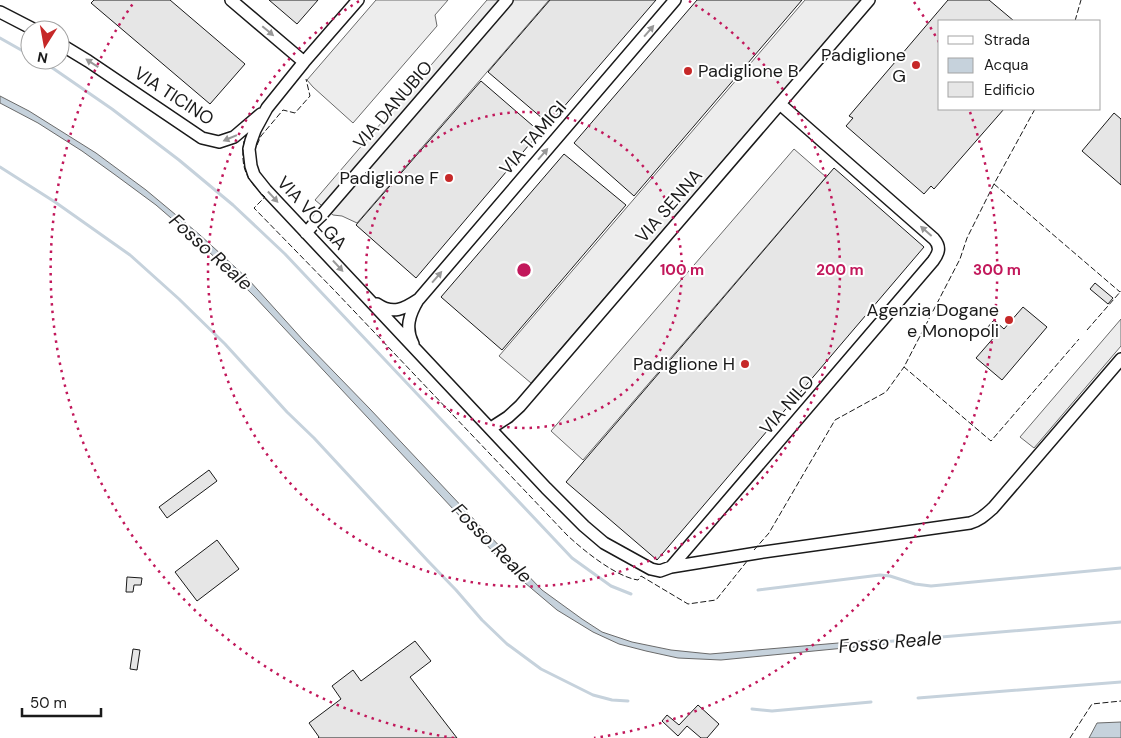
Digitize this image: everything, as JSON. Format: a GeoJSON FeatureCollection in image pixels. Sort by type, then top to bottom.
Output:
{"type":"FeatureCollection","features":[{"type":"Feature","properties":{"kind":"street"},"geometry":{"type":"LineString","coordinates":[[231,0],[304,62]]}},
{"type":"Feature","properties":{"kind":"street","name":"VIA VOLGA"},"geometry":{"type":"LineString","coordinates":[[358,0],[304,62],[268,108],[251,140],[250,166],[254,175],[266,190],[491,428]]}},
{"type":"Feature","properties":{"kind":"street","name":"VIA DANUBIO"},"geometry":{"type":"LineString","coordinates":[[306,233],[507,0]]}},
{"type":"Feature","properties":{"kind":"street","name":"VIA TAMIGI"},"geometry":{"type":"LineString","coordinates":[[415,348],[408,326],[412,310],[419,299],[675,0]]}},
{"type":"Feature","properties":{"kind":"street","name":"VIA SENNA"},"geometry":{"type":"LineString","coordinates":[[491,428],[508,417],[520,406],[869,0]]}},
{"type":"Feature","properties":{"kind":"street"},"geometry":{"type":"LineString","coordinates":[[0,12],[20,22]]}},
{"type":"Feature","properties":{"kind":"street","name":"VIA TICINO"},"geometry":{"type":"LineString","coordinates":[[70,50],[202,138],[219,142],[234,137],[268,108]]}},
{"type":"Feature","properties":{"kind":"street","name":"VIA NILO"},"geometry":{"type":"LineString","coordinates":[[671,567],[936,257],[939,248],[938,243],[902,210],[780,104]]}},
{"type":"Feature","properties":{"kind":"street","name":"VIA TAMIGI"},"geometry":{"type":"LineString","coordinates":[[369,299],[386,309],[394,310],[408,307],[419,299]]}},
{"type":"Feature","properties":{"kind":"street"},"geometry":{"type":"LineString","coordinates":[[491,428],[584,526],[604,543],[651,569],[660,571],[671,567],[758,553],[976,522],[993,508],[1121,359]]}},
{"type":"Feature","properties":{"kind":"shaded area"},"geometry":{"type":"Polygon","coordinates":[[[376,0],[448,0],[435,15],[437,26],[353,123],[307,80],[376,0]]]}},
{"type":"Feature","properties":{"kind":"shaded area"},"geometry":{"type":"Polygon","coordinates":[[[487,0],[549,0],[357,223],[342,216],[333,215],[315,200],[487,0]]]}},
{"type":"Feature","properties":{"kind":"shaded area"},"geometry":{"type":"Polygon","coordinates":[[[805,0],[861,0],[531,383],[499,356],[805,0]]]}},
{"type":"Feature","properties":{"kind":"shaded area"},"geometry":{"type":"Polygon","coordinates":[[[794,149],[826,177],[583,460],[551,431],[794,149]]]}},
{"type":"Feature","properties":{"kind":"shaded area"},"geometry":{"type":"Polygon","coordinates":[[[1121,319],[1121,346],[1034,448],[1020,437],[1121,319]]]}},
{"type":"Feature","properties":{"kind":"water"},"geometry":{"type":"Polygon","coordinates":[[[0,96],[29,111],[96,153],[146,190],[200,235],[248,279],[303,340],[542,590],[602,632],[632,642],[671,650],[710,654],[885,639],[886,644],[721,660],[678,658],[619,644],[593,632],[557,610],[512,572],[254,296],[201,244],[156,205],[82,151],[38,123],[0,103],[0,96]]]}},
{"type":"Feature","properties":{"kind":"water"},"geometry":{"type":"Polygon","coordinates":[[[1121,722],[1121,738],[1089,738],[1097,723],[1121,722]]]}},
{"type":"Feature","properties":{"kind":"building"},"geometry":{"type":"Polygon","coordinates":[[[94,0],[170,0],[245,64],[210,104],[91,3],[94,0]]]}},
{"type":"Feature","properties":{"kind":"building"},"geometry":{"type":"Polygon","coordinates":[[[269,0],[318,0],[297,24],[269,0]]]}},
{"type":"Feature","properties":{"kind":"building"},"geometry":{"type":"Polygon","coordinates":[[[550,0],[656,0],[549,124],[488,72],[550,0]]]}},
{"type":"Feature","properties":{"kind":"building","name":"Padiglione B"},"geometry":{"type":"Polygon","coordinates":[[[697,0],[802,0],[634,196],[574,143],[697,0]]]}},
{"type":"Feature","properties":{"kind":"building","name":"Padiglione G"},"geometry":{"type":"Polygon","coordinates":[[[948,0],[989,0],[1013,20],[938,20],[938,110],[1003,110],[934,189],[931,186],[924,194],[846,126],[853,118],[849,116],[948,0]]]}},
{"type":"Feature","properties":{"kind":"building","name":"Padiglione F"},"geometry":{"type":"Polygon","coordinates":[[[481,81],[540,132],[416,278],[356,225],[481,81]]]}},
{"type":"Feature","properties":{"kind":"building"},"geometry":{"type":"Polygon","coordinates":[[[1114,113],[1121,119],[1121,185],[1082,151],[1114,113]]]}},
{"type":"Feature","properties":{"kind":"building"},"geometry":{"type":"Polygon","coordinates":[[[564,154],[626,205],[502,350],[441,297],[564,154]]]}},
{"type":"Feature","properties":{"kind":"building","name":"Padiglione H"},"geometry":{"type":"Polygon","coordinates":[[[834,168],[924,247],[657,560],[566,482],[834,168]]]}},
{"type":"Feature","properties":{"kind":"building"},"geometry":{"type":"Polygon","coordinates":[[[1095,283],[1113,298],[1108,304],[1090,289],[1095,283]]]}},
{"type":"Feature","properties":{"kind":"building"},"geometry":{"type":"Polygon","coordinates":[[[1023,307],[1047,327],[1002,380],[976,358],[996,335],[987,328],[994,320],[1004,329],[1023,307]]]}},
{"type":"Feature","properties":{"kind":"building"},"geometry":{"type":"Polygon","coordinates":[[[209,470],[217,481],[167,518],[159,507],[209,470]]]}},
{"type":"Feature","properties":{"kind":"building"},"geometry":{"type":"Polygon","coordinates":[[[217,540],[239,569],[197,601],[175,572],[217,540]]]}},
{"type":"Feature","properties":{"kind":"building"},"geometry":{"type":"Polygon","coordinates":[[[127,577],[142,578],[141,585],[134,585],[133,592],[126,592],[127,577]]]}},
{"type":"Feature","properties":{"kind":"building"},"geometry":{"type":"Polygon","coordinates":[[[415,641],[431,661],[410,677],[457,738],[318,738],[309,723],[341,699],[332,686],[353,670],[361,681],[415,641]]]}},
{"type":"Feature","properties":{"kind":"building"},"geometry":{"type":"Polygon","coordinates":[[[133,649],[140,650],[137,670],[130,669],[133,649]]]}},
{"type":"Feature","properties":{"kind":"building"},"geometry":{"type":"Polygon","coordinates":[[[698,705],[719,724],[707,738],[701,738],[687,726],[678,736],[662,721],[667,715],[679,725],[698,705]]]}},
{"type":"Feature","properties":{"kind":"waterway"},"geometry":{"type":"LineString","coordinates":[[0,38],[20,49]]}},
{"type":"Feature","properties":{"kind":"waterway"},"geometry":{"type":"LineString","coordinates":[[55,70],[112,109],[179,160],[233,205],[285,254],[572,558],[611,586],[631,594]]}},
{"type":"Feature","properties":{"kind":"waterway"},"geometry":{"type":"LineString","coordinates":[[0,167],[55,202],[130,255],[179,299],[225,344],[482,620],[507,644],[541,669],[593,695],[612,700],[628,701]]}},
{"type":"Feature","properties":{"kind":"waterway"},"geometry":{"type":"LineString","coordinates":[[758,590],[880,575],[931,586],[1121,568]]}},
{"type":"Feature","properties":{"kind":"waterway","name":"Fosso Reale"},"geometry":{"type":"LineString","coordinates":[[882,642],[1121,622]]}},
{"type":"Feature","properties":{"kind":"waterway"},"geometry":{"type":"LineString","coordinates":[[918,698],[1121,682]]}},
{"type":"Feature","properties":{"kind":"waterway"},"geometry":{"type":"LineString","coordinates":[[752,709],[772,711],[871,702]]}},
{"type":"Feature","properties":{"kind":"fence"},"geometry":{"type":"LineString","coordinates":[[1075,20],[1081,0]]}},
{"type":"Feature","properties":{"kind":"fence"},"geometry":{"type":"LineString","coordinates":[[257,145],[261,136],[283,110],[295,113],[310,96],[306,79]]}},
{"type":"Feature","properties":{"kind":"fence"},"geometry":{"type":"LineString","coordinates":[[1034,110],[994,184],[967,238],[960,259],[904,367],[991,441],[1079,339]]}},
{"type":"Feature","properties":{"kind":"fence"},"geometry":{"type":"LineString","coordinates":[[244,141],[243,159],[246,172],[253,184],[265,197],[254,208],[567,535],[582,548],[620,574],[638,580],[641,576],[688,604],[716,600],[748,560]]}},
{"type":"Feature","properties":{"kind":"fence"},"geometry":{"type":"LineString","coordinates":[[994,184],[1120,292]]}},
{"type":"Feature","properties":{"kind":"fence"},"geometry":{"type":"LineString","coordinates":[[1087,330],[1121,291]]}},
{"type":"Feature","properties":{"kind":"fence"},"geometry":{"type":"LineString","coordinates":[[754,550],[769,533],[835,420],[886,392],[904,367]]}},
{"type":"Feature","properties":{"kind":"fence"},"geometry":{"type":"LineString","coordinates":[[1070,738],[1092,704],[1121,701]]}},
{"type":"Feature","properties":{"kind":"place","name":"Padiglione G"},"geometry":{"type":"Point","coordinates":[916,65]}},
{"type":"Feature","properties":{"kind":"place","name":"Padiglione B"},"geometry":{"type":"Point","coordinates":[688,71]}},
{"type":"Feature","properties":{"kind":"place","name":"Padiglione F"},"geometry":{"type":"Point","coordinates":[449,178]}},
{"type":"Feature","properties":{"kind":"place","name":"Agenzia Dogane e Monopoli"},"geometry":{"type":"Point","coordinates":[1009,320]}},
{"type":"Feature","properties":{"kind":"place","name":"Padiglione H"},"geometry":{"type":"Point","coordinates":[745,364]}}]}
